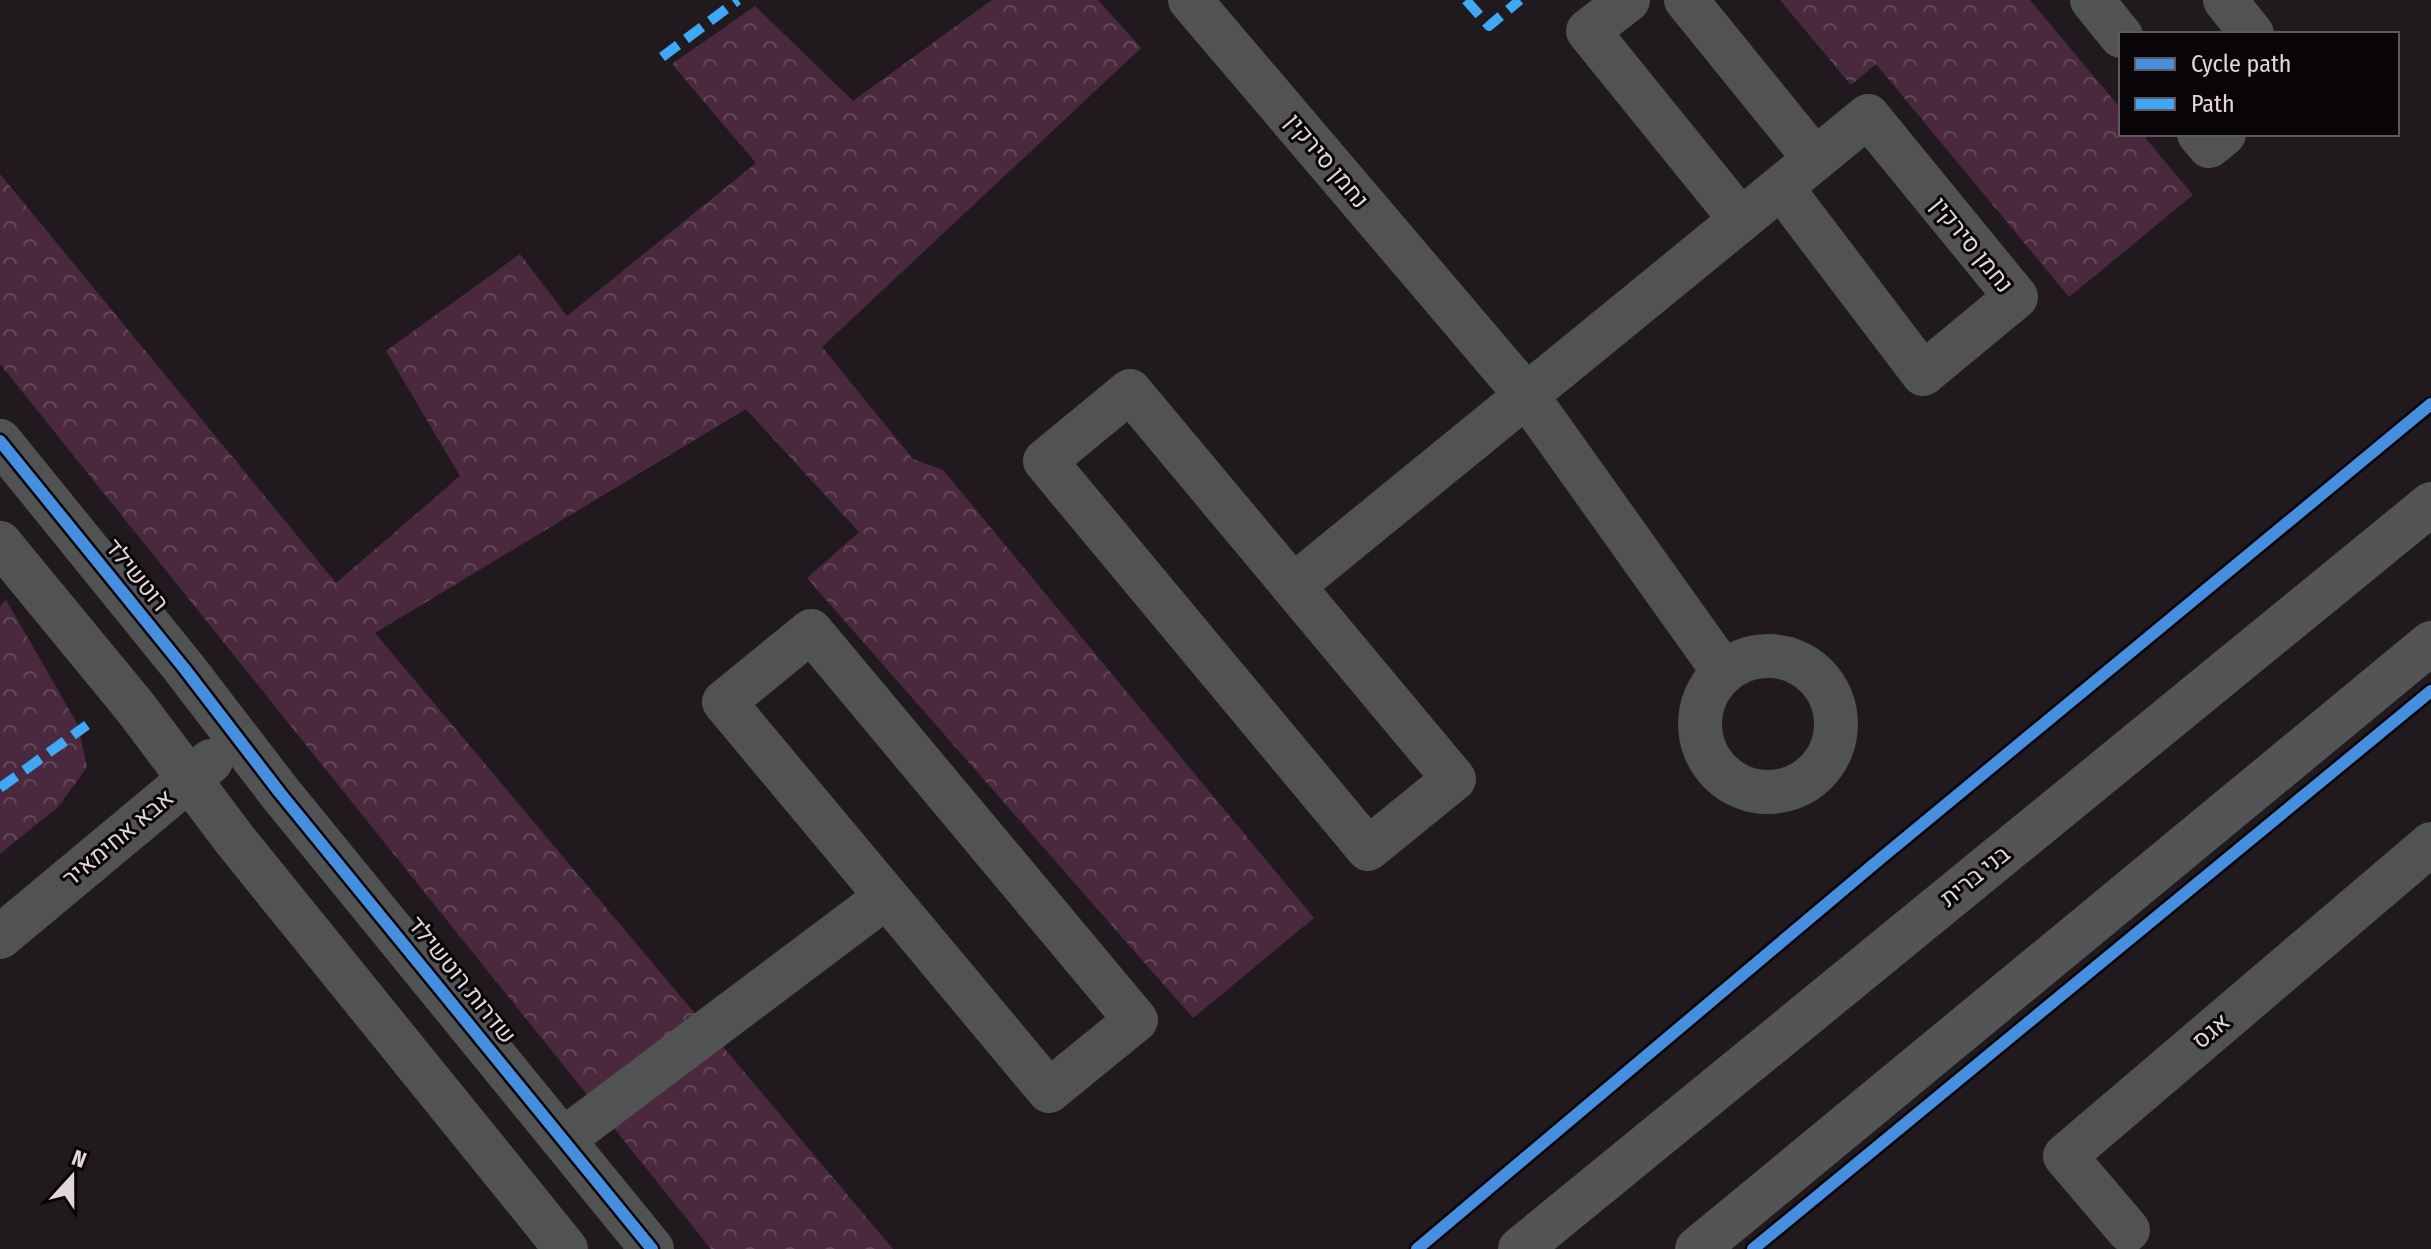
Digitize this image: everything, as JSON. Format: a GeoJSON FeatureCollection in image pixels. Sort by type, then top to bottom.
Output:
{"type":"FeatureCollection","features":[{"type":"Feature","properties":{"kind":"main road","name":"בני ברית"},"geometry":{"type":"LineString","coordinates":[[1520,1249],[2431,504]]}},
{"type":"Feature","properties":{"kind":"main road"},"geometry":{"type":"LineString","coordinates":[[1697,1249],[2431,643]]}},
{"type":"Feature","properties":{"kind":"street","name":"נחמן סירקין"},"geometry":{"type":"LineString","coordinates":[[1190,0],[1527,396],[1723,671]]}},
{"type":"Feature","properties":{"kind":"street"},"geometry":{"type":"LineString","coordinates":[[1628,0],[1588,31],[1741,220]]}},
{"type":"Feature","properties":{"kind":"street"},"geometry":{"type":"LineString","coordinates":[[1686,0],[1815,159]]}},
{"type":"Feature","properties":{"kind":"street"},"geometry":{"type":"LineString","coordinates":[[2092,0],[2119,34]]}},
{"type":"Feature","properties":{"kind":"street"},"geometry":{"type":"LineString","coordinates":[[2225,0],[2250,32]]}},
{"type":"Feature","properties":{"kind":"street","name":"נחמן סירקין"},"geometry":{"type":"LineString","coordinates":[[1293,586],[1527,396],[1815,159],[1868,116],[2016,297],[1923,374],[1781,187]]}},
{"type":"Feature","properties":{"kind":"street"},"geometry":{"type":"LineString","coordinates":[[2201,136],[2209,146],[2222,136]]}},
{"type":"Feature","properties":{"kind":"street"},"geometry":{"type":"LineString","coordinates":[[1130,391],[1293,586],[1454,779],[1368,849],[1045,461],[1130,391]]}},
{"type":"Feature","properties":{"kind":"street","name":"רוטשילד"},"geometry":{"type":"LineString","coordinates":[[0,441],[238,739]]}},
{"type":"Feature","properties":{"kind":"street"},"geometry":{"type":"LineString","coordinates":[[0,543],[135,707],[235,840],[566,1249]]}},
{"type":"Feature","properties":{"kind":"street"},"geometry":{"type":"LineString","coordinates":[[811,631],[1136,1020],[1049,1091],[886,897],[724,702],[811,631]]}},
{"type":"Feature","properties":{"kind":"street","name":"אבא אחימאיר"},"geometry":{"type":"LineString","coordinates":[[0,937],[238,739]]}},
{"type":"Feature","properties":{"kind":"street","name":"שדרות רוטשילד"},"geometry":{"type":"LineString","coordinates":[[238,739],[652,1249]]}},
{"type":"Feature","properties":{"kind":"street","name":"אגס"},"geometry":{"type":"LineString","coordinates":[[2128,1230],[2065,1156],[2431,844]]}},
{"type":"Feature","properties":{"kind":"street"},"geometry":{"type":"LineString","coordinates":[[564,1139],[886,897]]}},
{"type":"Feature","properties":{"kind":"green space"},"geometry":{"type":"Polygon","coordinates":[[[992,0],[1098,0],[1141,48],[822,347],[913,459],[943,470],[1314,918],[1193,1018],[807,578],[859,532],[746,409],[375,633],[893,1249],[711,1249],[0,364],[0,174],[336,583],[460,476],[386,351],[520,254],[567,316],[756,163],[672,64],[755,6],[853,101],[992,0]]]}},
{"type":"Feature","properties":{"kind":"green space"},"geometry":{"type":"Polygon","coordinates":[[[1780,0],[2030,0],[2119,107],[2119,136],[2144,136],[2193,195],[2069,297],[1876,64],[1851,85],[1780,0]]]}},
{"type":"Feature","properties":{"kind":"green space"},"geometry":{"type":"Polygon","coordinates":[[[6,600],[78,725],[87,767],[58,807],[0,854],[0,606],[6,600]]]}},
{"type":"Feature","properties":{"kind":"marked path"},"geometry":{"type":"LineString","coordinates":[[662,57],[738,0]]}},
{"type":"Feature","properties":{"kind":"marked path"},"geometry":{"type":"LineString","coordinates":[[1466,0],[1489,26],[1520,0]]}},
{"type":"Feature","properties":{"kind":"marked path"},"geometry":{"type":"LineString","coordinates":[[0,788],[87,725]]}},
{"type":"Feature","properties":{"kind":"cycle path"},"geometry":{"type":"LineString","coordinates":[[1417,1249],[1880,859],[2431,404]]}},
{"type":"Feature","properties":{"kind":"cycle path"},"geometry":{"type":"LineString","coordinates":[[0,441],[184,668],[280,793],[652,1249]]}},
{"type":"Feature","properties":{"kind":"cycle path"},"geometry":{"type":"LineString","coordinates":[[1753,1249],[2431,691]]}}]}
